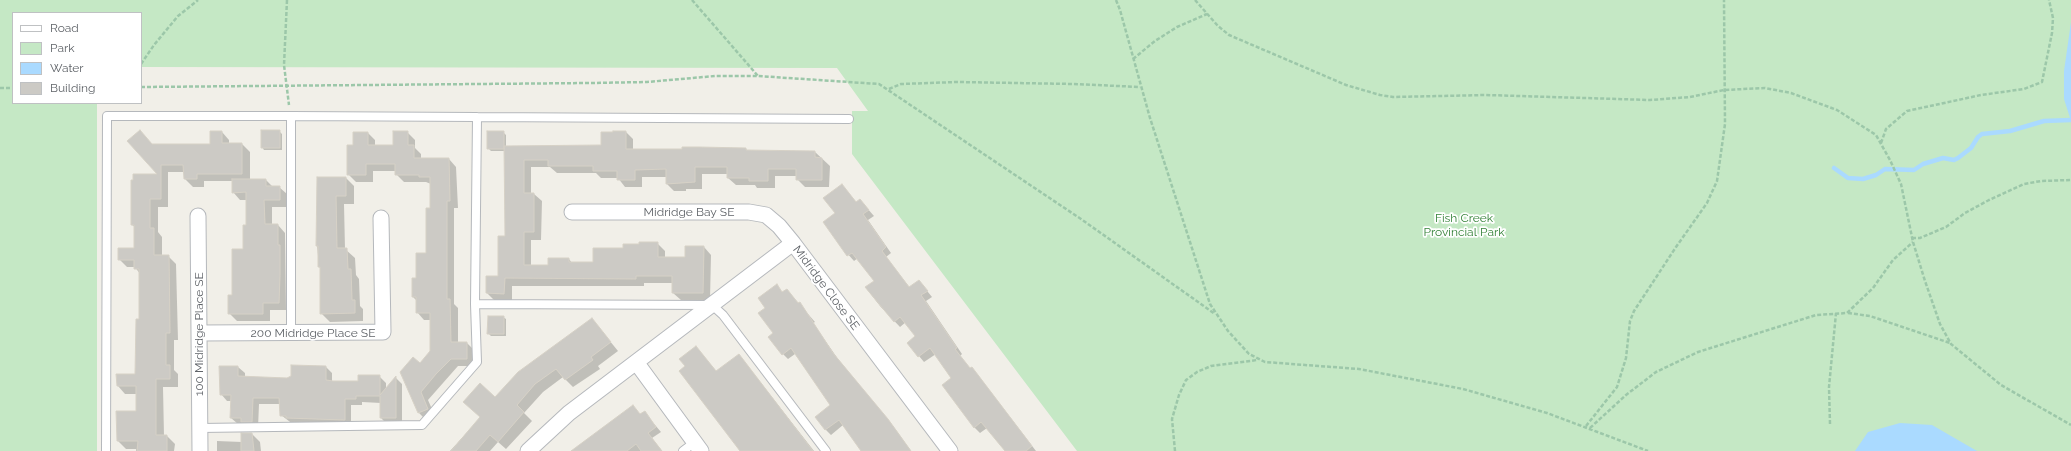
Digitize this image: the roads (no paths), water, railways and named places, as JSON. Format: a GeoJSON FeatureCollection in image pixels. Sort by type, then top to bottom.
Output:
{"type":"FeatureCollection","features":[{"type":"Feature","properties":{"kind":"street","name":"Midridge Bay SE"},"geometry":{"type":"LineString","coordinates":[[572,212],[759,213],[774,220],[793,243]]}},
{"type":"Feature","properties":{"kind":"street","name":"100 Midridge Place SE"},"geometry":{"type":"LineString","coordinates":[[198,216],[200,451]]}},
{"type":"Feature","properties":{"kind":"street","name":"200 Midridge Place SE"},"geometry":{"type":"LineString","coordinates":[[200,333],[291,334],[383,332],[381,218]]}},
{"type":"Feature","properties":{"kind":"street","name":"Midridge Close SE"},"geometry":{"type":"LineString","coordinates":[[528,451],[568,413],[793,243],[950,451]]}},
{"type":"Feature","properties":{"kind":"street"},"geometry":{"type":"LineString","coordinates":[[636,362],[693,448]]}},
{"type":"Feature","properties":{"kind":"lane"},"geometry":{"type":"LineString","coordinates":[[106,451],[107,116],[849,119]]}},
{"type":"Feature","properties":{"kind":"lane"},"geometry":{"type":"LineString","coordinates":[[290,116],[291,334]]}},
{"type":"Feature","properties":{"kind":"lane"},"geometry":{"type":"LineString","coordinates":[[200,428],[422,425],[477,362],[475,304],[477,117]]}},
{"type":"Feature","properties":{"kind":"lane"},"geometry":{"type":"LineString","coordinates":[[475,304],[712,305],[723,315],[826,451]]}},
{"type":"Feature","properties":{"kind":"water"},"geometry":{"type":"Polygon","coordinates":[[[2071,22],[2071,121],[2064,99],[2064,71],[2071,22]]]}},
{"type":"Feature","properties":{"kind":"water"},"geometry":{"type":"Polygon","coordinates":[[[1900,423],[1932,425],[1977,451],[1855,451],[1868,432],[1900,423]]]}},
{"type":"Feature","properties":{"kind":"waterway"},"geometry":{"type":"LineString","coordinates":[[1834,168],[1848,178],[1863,179],[1876,175],[1885,169],[1914,170],[1923,164],[1943,158],[1954,160],[1958,158],[1971,148],[1978,137],[1982,134],[2010,131],[2044,121],[2071,120]]}},
{"type":"Feature","properties":{"kind":"park label","name":"Fish Creek Provincial Park"},"geometry":{"type":"Point","coordinates":[1464,225]}}]}
